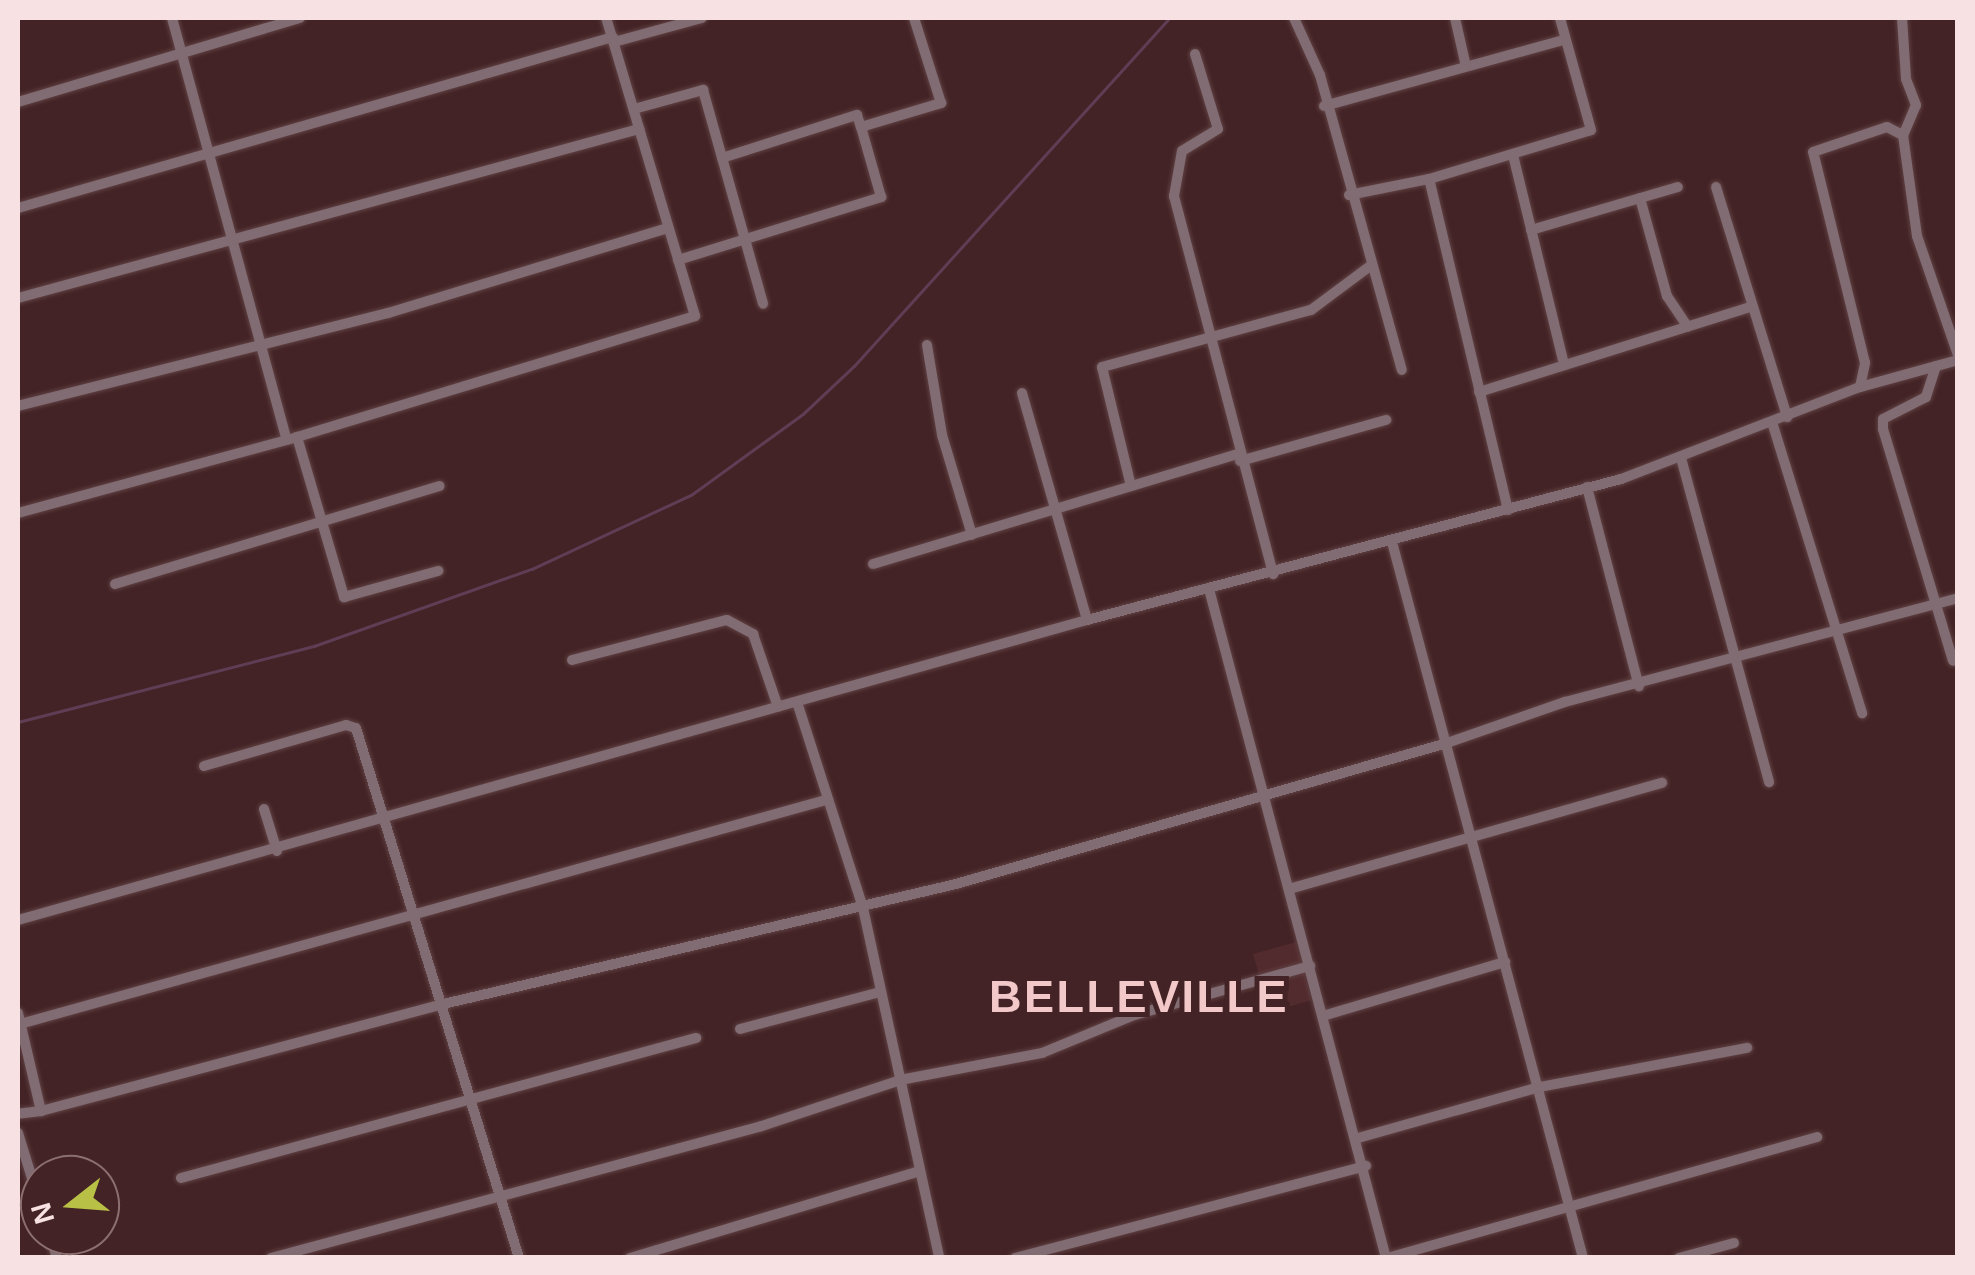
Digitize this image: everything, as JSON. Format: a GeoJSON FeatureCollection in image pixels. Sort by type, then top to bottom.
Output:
{"type":"FeatureCollection","features":[{"type":"Feature","properties":{"kind":"street"},"geometry":{"type":"LineString","coordinates":[[172,18],[206,155],[344,596],[438,571]]}},
{"type":"Feature","properties":{"kind":"street"},"geometry":{"type":"LineString","coordinates":[[18,102],[300,18]]}},
{"type":"Feature","properties":{"kind":"street"},"geometry":{"type":"LineString","coordinates":[[18,513],[292,438],[694,316],[606,18]]}},
{"type":"Feature","properties":{"kind":"street"},"geometry":{"type":"LineString","coordinates":[[18,208],[613,39],[702,18]]}},
{"type":"Feature","properties":{"kind":"street"},"geometry":{"type":"LineString","coordinates":[[861,127],[940,103],[914,18]]}},
{"type":"Feature","properties":{"kind":"street"},"geometry":{"type":"LineString","coordinates":[[1294,18],[1320,75],[1324,106],[1402,370]]}},
{"type":"Feature","properties":{"kind":"street"},"geometry":{"type":"LineString","coordinates":[[1455,18],[1466,62]]}},
{"type":"Feature","properties":{"kind":"street"},"geometry":{"type":"LineString","coordinates":[[1349,195],[1429,180],[1591,130],[1560,18]]}},
{"type":"Feature","properties":{"kind":"street"},"geometry":{"type":"LineString","coordinates":[[18,920],[277,851],[1087,620],[1508,510],[1682,458],[1860,387],[1958,358],[1917,236],[1903,136],[1916,104],[1906,78],[1902,18]]}},
{"type":"Feature","properties":{"kind":"street"},"geometry":{"type":"LineString","coordinates":[[1324,106],[1466,62],[1564,40]]}},
{"type":"Feature","properties":{"kind":"street"},"geometry":{"type":"LineString","coordinates":[[1195,54],[1218,129],[1182,152],[1174,196],[1212,336],[1239,457],[1273,574]]}},
{"type":"Feature","properties":{"kind":"street"},"geometry":{"type":"LineString","coordinates":[[634,109],[703,90],[763,304]]}},
{"type":"Feature","properties":{"kind":"street"},"geometry":{"type":"LineString","coordinates":[[678,260],[882,197],[858,115],[722,158]]}},
{"type":"Feature","properties":{"kind":"street"},"geometry":{"type":"LineString","coordinates":[[1860,387],[1865,363],[1813,152],[1887,126],[1903,136]]}},
{"type":"Feature","properties":{"kind":"street"},"geometry":{"type":"LineString","coordinates":[[18,298],[640,129]]}},
{"type":"Feature","properties":{"kind":"street"},"geometry":{"type":"LineString","coordinates":[[1513,155],[1564,364]]}},
{"type":"Feature","properties":{"kind":"street"},"geometry":{"type":"LineString","coordinates":[[1429,180],[1508,510]]}},
{"type":"Feature","properties":{"kind":"street"},"geometry":{"type":"LineString","coordinates":[[1531,230],[1678,187]]}},
{"type":"Feature","properties":{"kind":"street"},"geometry":{"type":"LineString","coordinates":[[1716,187],[1786,417]]}},
{"type":"Feature","properties":{"kind":"street"},"geometry":{"type":"LineString","coordinates":[[1640,198],[1667,296],[1688,327]]}},
{"type":"Feature","properties":{"kind":"street"},"geometry":{"type":"LineString","coordinates":[[18,406],[264,344],[668,228]]}},
{"type":"Feature","properties":{"kind":"street"},"geometry":{"type":"LineString","coordinates":[[1132,486],[1102,367],[1311,310],[1369,267]]}},
{"type":"Feature","properties":{"kind":"street"},"geometry":{"type":"LineString","coordinates":[[1480,392],[1751,307]]}},
{"type":"Feature","properties":{"kind":"street"},"geometry":{"type":"LineString","coordinates":[[926,345],[942,436],[972,535]]}},
{"type":"Feature","properties":{"kind":"street"},"geometry":{"type":"LineString","coordinates":[[1936,366],[1926,397],[1882,419],[1954,660]]}},
{"type":"Feature","properties":{"kind":"street"},"geometry":{"type":"LineString","coordinates":[[1022,394],[1087,620]]}},
{"type":"Feature","properties":{"kind":"street"},"geometry":{"type":"LineString","coordinates":[[873,564],[1132,486],[1386,420]]}},
{"type":"Feature","properties":{"kind":"street"},"geometry":{"type":"LineString","coordinates":[[1772,422],[1862,713]]}},
{"type":"Feature","properties":{"kind":"street"},"geometry":{"type":"LineString","coordinates":[[1682,458],[1769,782]]}},
{"type":"Feature","properties":{"kind":"street"},"geometry":{"type":"LineString","coordinates":[[115,584],[440,486]]}},
{"type":"Feature","properties":{"kind":"street"},"geometry":{"type":"LineString","coordinates":[[1586,487],[1639,686]]}},
{"type":"Feature","properties":{"kind":"street"},"geometry":{"type":"LineString","coordinates":[[1392,542],[1583,1258]]}},
{"type":"Feature","properties":{"kind":"street"},"geometry":{"type":"LineString","coordinates":[[1209,590],[1326,1015],[1387,1258],[1817,1138]]}},
{"type":"Feature","properties":{"kind":"street"},"geometry":{"type":"LineString","coordinates":[[18,1114],[439,1005],[863,908],[1446,743],[1565,702],[1639,686],[1958,598]]}},
{"type":"Feature","properties":{"kind":"street"},"geometry":{"type":"LineString","coordinates":[[572,660],[727,620],[753,634],[778,707]]}},
{"type":"Feature","properties":{"kind":"street"},"geometry":{"type":"LineString","coordinates":[[796,702],[863,908],[938,1258]]}},
{"type":"Feature","properties":{"kind":"street"},"geometry":{"type":"LineString","coordinates":[[204,766],[346,724],[356,728],[467,1104],[519,1258]]}},
{"type":"Feature","properties":{"kind":"street"},"geometry":{"type":"LineString","coordinates":[[1289,889],[1662,783]]}},
{"type":"Feature","properties":{"kind":"street"},"geometry":{"type":"LineString","coordinates":[[40,1111],[19,1018],[826,800]]}},
{"type":"Feature","properties":{"kind":"street"},"geometry":{"type":"LineString","coordinates":[[264,809],[277,851]]}},
{"type":"Feature","properties":{"kind":"street"},"geometry":{"type":"LineString","coordinates":[[1326,1015],[1505,962]]}},
{"type":"Feature","properties":{"kind":"street"},"geometry":{"type":"LineString","coordinates":[[271,1258],[499,1198],[900,1080],[1042,1054],[1134,1015],[1310,966]]}},
{"type":"Feature","properties":{"kind":"street"},"geometry":{"type":"LineString","coordinates":[[740,1030],[880,992]]}},
{"type":"Feature","properties":{"kind":"street"},"geometry":{"type":"LineString","coordinates":[[181,1178],[467,1104],[696,1038]]}},
{"type":"Feature","properties":{"kind":"street"},"geometry":{"type":"LineString","coordinates":[[1358,1138],[1540,1087],[1747,1048]]}},
{"type":"Feature","properties":{"kind":"street"},"geometry":{"type":"LineString","coordinates":[[1015,1258],[1366,1166]]}},
{"type":"Feature","properties":{"kind":"street"},"geometry":{"type":"LineString","coordinates":[[630,1258],[917,1172]]}},
{"type":"Feature","properties":{"kind":"street"},"geometry":{"type":"LineString","coordinates":[[1679,1258],[1734,1243]]}},
{"type":"Feature","properties":{"kind":"shaded area"},"geometry":{"type":"Polygon","coordinates":[[[1296,942],[1312,1000],[1270,1012],[1253,954],[1296,942]]]}},
{"type":"Feature","properties":{"kind":"waterway"},"geometry":{"type":"LineString","coordinates":[[18,722],[314,646],[532,569],[691,495],[803,414],[854,366],[1169,18]]}},
{"type":"Feature","properties":{"kind":"district","name":"BELLEVILLE"},"geometry":{"type":"Point","coordinates":[1139,997]}}]}
